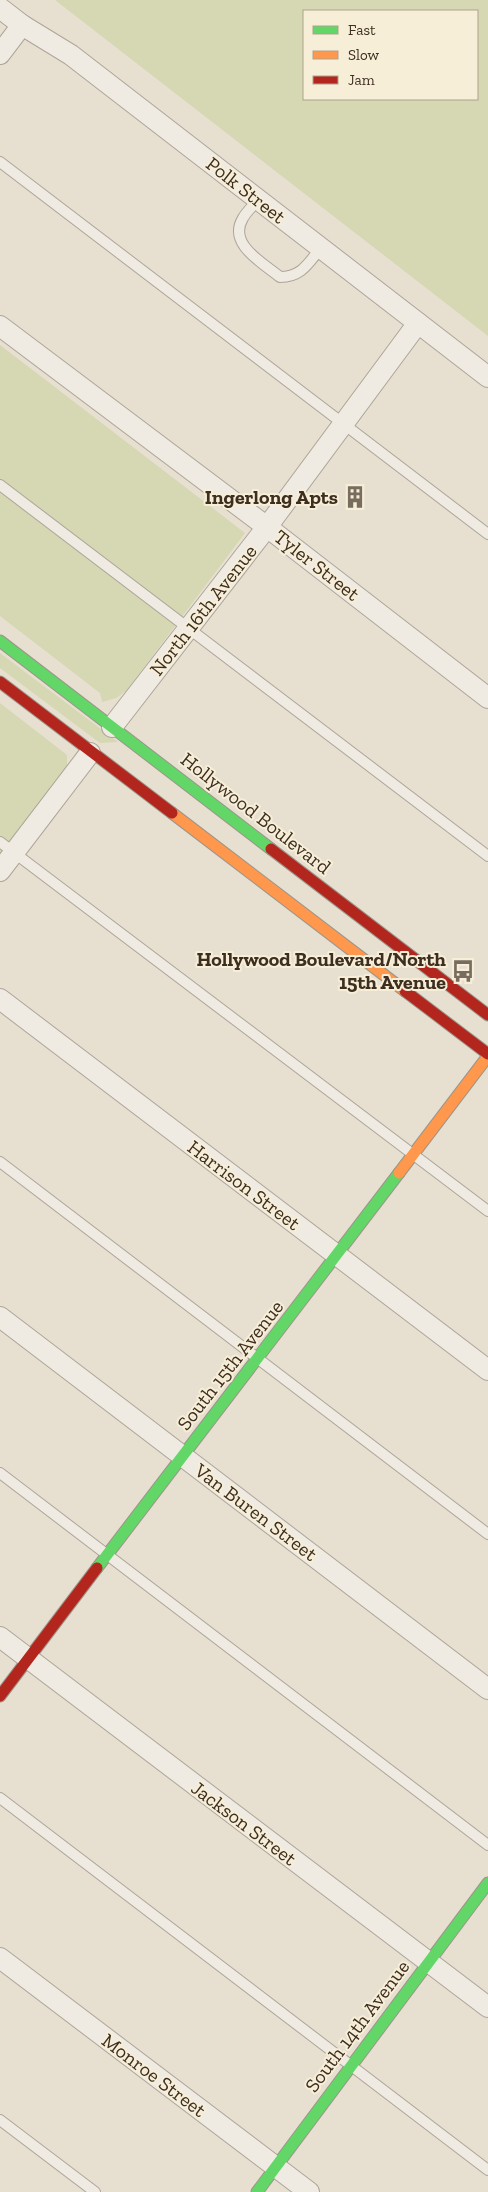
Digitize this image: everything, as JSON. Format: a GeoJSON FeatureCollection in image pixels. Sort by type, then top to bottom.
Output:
{"type":"FeatureCollection","features":[{"type":"Feature","properties":{"kind":"main road","name":"Hollywood Boulevard"},"geometry":{"type":"LineString","coordinates":[[0,641],[488,1015]]}},
{"type":"Feature","properties":{"kind":"main road"},"geometry":{"type":"LineString","coordinates":[[0,682],[98,751],[488,1055]]}},
{"type":"Feature","properties":{"kind":"main road"},"geometry":{"type":"LineString","coordinates":[[124,748],[146,753]]}},
{"type":"Feature","properties":{"kind":"main road"},"geometry":{"type":"LineString","coordinates":[[412,996],[458,1016]]}},
{"type":"Feature","properties":{"kind":"main road","name":"South 15th Avenue"},"geometry":{"type":"LineString","coordinates":[[0,1696],[338,1256],[488,1055]]}},
{"type":"Feature","properties":{"kind":"main road","name":"South 14th Avenue"},"geometry":{"type":"LineString","coordinates":[[257,2192],[488,1883]]}},
{"type":"Feature","properties":{"kind":"street","name":"Polk Street"},"geometry":{"type":"LineString","coordinates":[[0,8],[22,25],[71,55],[488,377]]}},
{"type":"Feature","properties":{"kind":"street"},"geometry":{"type":"LineString","coordinates":[[0,54],[22,25]]}},
{"type":"Feature","properties":{"kind":"street","name":"North 16th Avenue"},"geometry":{"type":"LineString","coordinates":[[112,727],[267,527],[418,323]]}},
{"type":"Feature","properties":{"kind":"street","name":"Tyler Street"},"geometry":{"type":"LineString","coordinates":[[0,326],[267,527],[488,698]]}},
{"type":"Feature","properties":{"kind":"street"},"geometry":{"type":"LineString","coordinates":[[0,871],[7,848],[98,751]]}},
{"type":"Feature","properties":{"kind":"street","name":"Harrison Street"},"geometry":{"type":"LineString","coordinates":[[0,999],[488,1370]]}},
{"type":"Feature","properties":{"kind":"street","name":"Van Buren Street"},"geometry":{"type":"LineString","coordinates":[[0,1317],[488,1689]]}},
{"type":"Feature","properties":{"kind":"street","name":"Jackson Street"},"geometry":{"type":"LineString","coordinates":[[0,1637],[488,2008]]}},
{"type":"Feature","properties":{"kind":"street","name":"Monroe Street"},"geometry":{"type":"LineString","coordinates":[[0,1958],[308,2192]]}},
{"type":"Feature","properties":{"kind":"lane"},"geometry":{"type":"LineString","coordinates":[[0,162],[488,534]]}},
{"type":"Feature","properties":{"kind":"lane"},"geometry":{"type":"LineString","coordinates":[[258,200],[243,217],[238,228],[238,238],[243,246],[280,277],[292,277],[300,272],[321,248]]}},
{"type":"Feature","properties":{"kind":"lane"},"geometry":{"type":"LineString","coordinates":[[0,485],[488,856]]}},
{"type":"Feature","properties":{"kind":"lane"},"geometry":{"type":"LineString","coordinates":[[7,848],[488,1211]]}},
{"type":"Feature","properties":{"kind":"lane"},"geometry":{"type":"LineString","coordinates":[[0,1162],[488,1534]]}},
{"type":"Feature","properties":{"kind":"lane"},"geometry":{"type":"LineString","coordinates":[[0,1473],[488,1845]]}},
{"type":"Feature","properties":{"kind":"lane"},"geometry":{"type":"LineString","coordinates":[[0,1798],[488,2170]]}},
{"type":"Feature","properties":{"kind":"lane"},"geometry":{"type":"LineString","coordinates":[[0,2120],[95,2192]]}},
{"type":"Feature","properties":{"kind":"green space"},"geometry":{"type":"Polygon","coordinates":[[[55,0],[488,0],[488,336],[55,0]]]}},
{"type":"Feature","properties":{"kind":"green space"},"geometry":{"type":"Polygon","coordinates":[[[0,345],[245,533],[126,691],[116,698],[102,702],[100,693],[0,616],[0,345]]]}},
{"type":"Feature","properties":{"kind":"green space"},"geometry":{"type":"Polygon","coordinates":[[[0,653],[118,742],[100,743],[0,668],[0,653]]]}},
{"type":"Feature","properties":{"kind":"green space"},"geometry":{"type":"Polygon","coordinates":[[[0,703],[67,755],[67,769],[0,856],[0,703]]]}},
{"type":"Feature","properties":{"kind":"traffic: fast"},"geometry":{"type":"LineString","coordinates":[[0,641],[271,849]]}},
{"type":"Feature","properties":{"kind":"traffic: fast"},"geometry":{"type":"LineString","coordinates":[[97,1568],[399,1173]]}},
{"type":"Feature","properties":{"kind":"traffic: fast"},"geometry":{"type":"LineString","coordinates":[[257,2192],[488,1883]]}},
{"type":"Feature","properties":{"kind":"traffic: slow"},"geometry":{"type":"LineString","coordinates":[[172,813],[405,991]]}},
{"type":"Feature","properties":{"kind":"traffic: slow"},"geometry":{"type":"LineString","coordinates":[[399,1173],[488,1056]]}},
{"type":"Feature","properties":{"kind":"traffic: jam"},"geometry":{"type":"LineString","coordinates":[[0,682],[172,813]]}},
{"type":"Feature","properties":{"kind":"traffic: jam"},"geometry":{"type":"LineString","coordinates":[[271,849],[488,1015]]}},
{"type":"Feature","properties":{"kind":"traffic: jam"},"geometry":{"type":"LineString","coordinates":[[405,991],[488,1054]]}},
{"type":"Feature","properties":{"kind":"traffic: jam"},"geometry":{"type":"LineString","coordinates":[[0,1696],[97,1568]]}},
{"type":"Feature","properties":{"kind":"place","name":"Ingerlong Apts"},"geometry":{"type":"Point","coordinates":[355,497]}},
{"type":"Feature","properties":{"kind":"place","name":"Hollywood Boulevard/North 15th Avenue"},"geometry":{"type":"Point","coordinates":[463,971]}}]}
